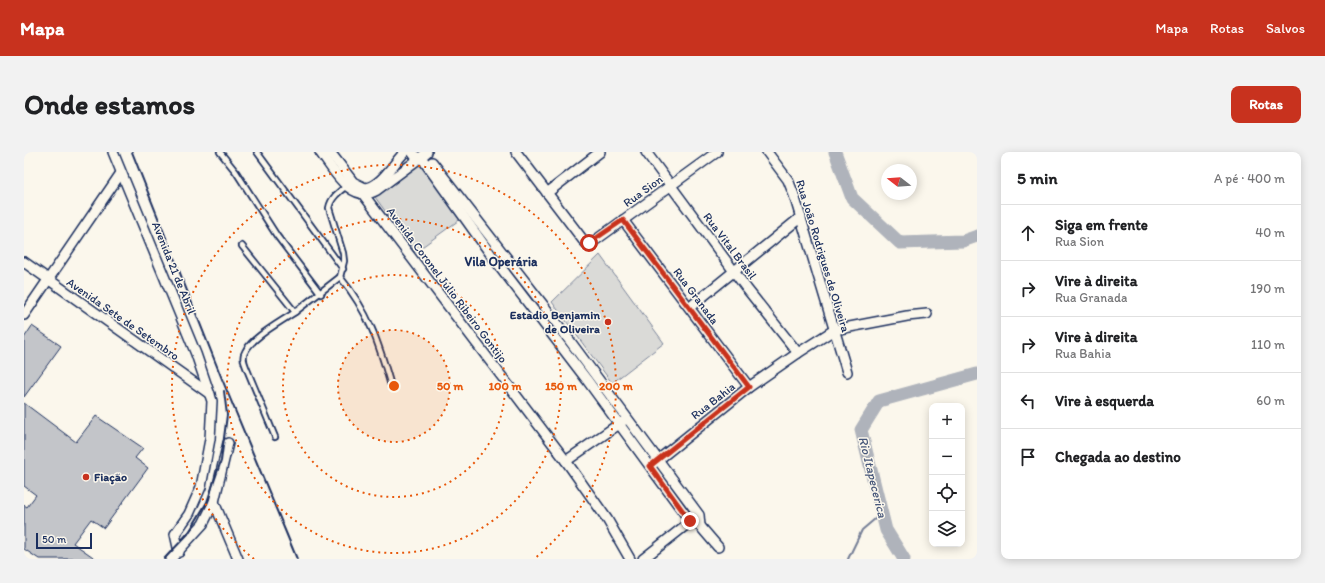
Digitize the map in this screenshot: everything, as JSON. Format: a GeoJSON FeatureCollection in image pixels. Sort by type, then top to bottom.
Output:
{"type":"FeatureCollection","features":[{"type":"Feature","properties":{"kind":"street","name":"Avenida 21 de Abril"},"geometry":{"type":"LineString","coordinates":[[113,152],[193,346],[212,401],[210,438],[201,487],[189,514],[175,534],[179,552]]}},
{"type":"Feature","properties":{"kind":"street","name":"Avenida Coronel Júlio Ribeiro Gontijo"},"geometry":{"type":"LineString","coordinates":[[320,152],[358,187]]}},
{"type":"Feature","properties":{"kind":"street","name":"Avenida Coronel Júlio Ribeiro Gontijo"},"geometry":{"type":"LineString","coordinates":[[330,152],[566,461],[607,519],[630,559]]}},
{"type":"Feature","properties":{"kind":"street"},"geometry":{"type":"LineString","coordinates":[[358,187],[386,174],[405,152]]}},
{"type":"Feature","properties":{"kind":"street"},"geometry":{"type":"LineString","coordinates":[[412,152],[415,156],[423,155]]}},
{"type":"Feature","properties":{"kind":"street"},"geometry":{"type":"LineString","coordinates":[[516,152],[547,193],[600,152]]}},
{"type":"Feature","properties":{"kind":"street","name":"Rua Vital Brasil"},"geometry":{"type":"LineString","coordinates":[[646,152],[734,272],[798,353]]}},
{"type":"Feature","properties":{"kind":"street","name":"Rua Sion"},"geometry":{"type":"LineString","coordinates":[[547,193],[583,240],[586,243],[592,242],[717,152]]}},
{"type":"Feature","properties":{"kind":"street","name":"Rua João Rodrigues de Oliveira"},"geometry":{"type":"LineString","coordinates":[[767,152],[788,180],[801,217],[847,372]]}},
{"type":"Feature","properties":{"kind":"street"},"geometry":{"type":"LineString","coordinates":[[358,187],[370,194],[423,155]]}},
{"type":"Feature","properties":{"kind":"street"},"geometry":{"type":"LineString","coordinates":[[423,155],[587,380],[618,425],[690,521],[700,526],[718,547]]}},
{"type":"Feature","properties":{"kind":"street"},"geometry":{"type":"LineString","coordinates":[[24,316],[121,173]]}},
{"type":"Feature","properties":{"kind":"street"},"geometry":{"type":"LineString","coordinates":[[690,307],[801,217]]}},
{"type":"Feature","properties":{"kind":"street","name":"Rua Granada"},"geometry":{"type":"LineString","coordinates":[[623,220],[749,387]]}},
{"type":"Feature","properties":{"kind":"street"},"geometry":{"type":"LineString","coordinates":[[481,234],[544,306],[626,419],[699,515],[700,526]]}},
{"type":"Feature","properties":{"kind":"street","name":"Avenida Sete de Setembro"},"geometry":{"type":"LineString","coordinates":[[24,262],[210,394]]}},
{"type":"Feature","properties":{"kind":"street"},"geometry":{"type":"LineString","coordinates":[[834,330],[906,316],[927,314]]}},
{"type":"Feature","properties":{"kind":"street","name":"Rua Bahia"},"geometry":{"type":"LineString","coordinates":[[650,466],[749,387],[834,330]]}},
{"type":"Feature","properties":{"kind":"street"},"geometry":{"type":"LineString","coordinates":[[566,461],[626,419]]}},
{"type":"Feature","properties":{"kind":"street"},"geometry":{"type":"LineString","coordinates":[[171,559],[203,524],[214,502],[228,443]]}},
{"type":"Feature","properties":{"kind":"street"},"geometry":{"type":"LineString","coordinates":[[214,502],[238,559]]}},
{"type":"Feature","properties":{"kind":"street"},"geometry":{"type":"LineString","coordinates":[[643,559],[699,515]]}},
{"type":"Feature","properties":{"kind":"lane"},"geometry":{"type":"LineString","coordinates":[[220,152],[236,172],[277,236],[321,294]]}},
{"type":"Feature","properties":{"kind":"lane"},"geometry":{"type":"LineString","coordinates":[[257,152],[343,270]]}},
{"type":"Feature","properties":{"kind":"lane"},"geometry":{"type":"LineString","coordinates":[[275,437],[243,359],[244,353],[250,344],[321,294],[340,278],[343,270],[343,253],[329,208],[330,202],[336,195],[358,187]]}},
{"type":"Feature","properties":{"kind":"lane"},"geometry":{"type":"LineString","coordinates":[[242,246],[295,312]]}},
{"type":"Feature","properties":{"kind":"lane"},"geometry":{"type":"LineString","coordinates":[[340,278],[359,303],[374,329],[391,386]]}},
{"type":"Feature","properties":{"kind":"shaded area"},"geometry":{"type":"Polygon","coordinates":[[[420,161],[462,218],[415,252],[375,197],[420,161]]]}},
{"type":"Feature","properties":{"kind":"shaded area","name":"Estadio Benjamin de Oliveira"},"geometry":{"type":"Polygon","coordinates":[[[600,255],[664,343],[612,383],[552,302],[600,255]]]}},
{"type":"Feature","properties":{"kind":"building"},"geometry":{"type":"Polygon","coordinates":[[[32,326],[61,346],[24,397],[24,338],[32,326]]]}},
{"type":"Feature","properties":{"kind":"building"},"geometry":{"type":"Polygon","coordinates":[[[24,403],[76,442],[96,416],[143,448],[135,458],[148,468],[104,528],[91,519],[73,543],[96,559],[39,559],[24,549],[24,505],[27,507],[36,495],[24,486],[24,403]]]}},
{"type":"Feature","properties":{"kind":"waterway","name":"Rio Itapecerica"},"geometry":{"type":"LineString","coordinates":[[835,152],[852,198],[900,243],[963,241],[977,236]]}},
{"type":"Feature","properties":{"kind":"waterway","name":"Rio Itapecerica"},"geometry":{"type":"LineString","coordinates":[[904,559],[886,530],[861,430],[879,401],[977,374]]}},
{"type":"Feature","properties":{"kind":"waterway"},"geometry":{"type":"LineString","coordinates":[[848,559],[862,530],[882,513]]}},
{"type":"Feature","properties":{"kind":"railway"},"geometry":{"type":"LineString","coordinates":[[132,152],[222,379],[297,559]]}},
{"type":"Feature","properties":{"kind":"railway"},"geometry":{"type":"LineString","coordinates":[[164,559],[188,534],[207,502],[221,461],[227,415],[224,391]]}},
{"type":"Feature","properties":{"kind":"place","name":"Estadio Benjamin de Oliveira"},"geometry":{"type":"Point","coordinates":[608,322]}},
{"type":"Feature","properties":{"kind":"place","name":"Fiação"},"geometry":{"type":"Point","coordinates":[86,477]}},
{"type":"Feature","properties":{"kind":"district","name":"Vila Operária"},"geometry":{"type":"Point","coordinates":[501,261]}},
{"type":"Feature","properties":{"kind":"route"},"geometry":{"type":"LineString","coordinates":[[589,243],[623,220],[749,387],[650,466],[690,521]]}}]}
